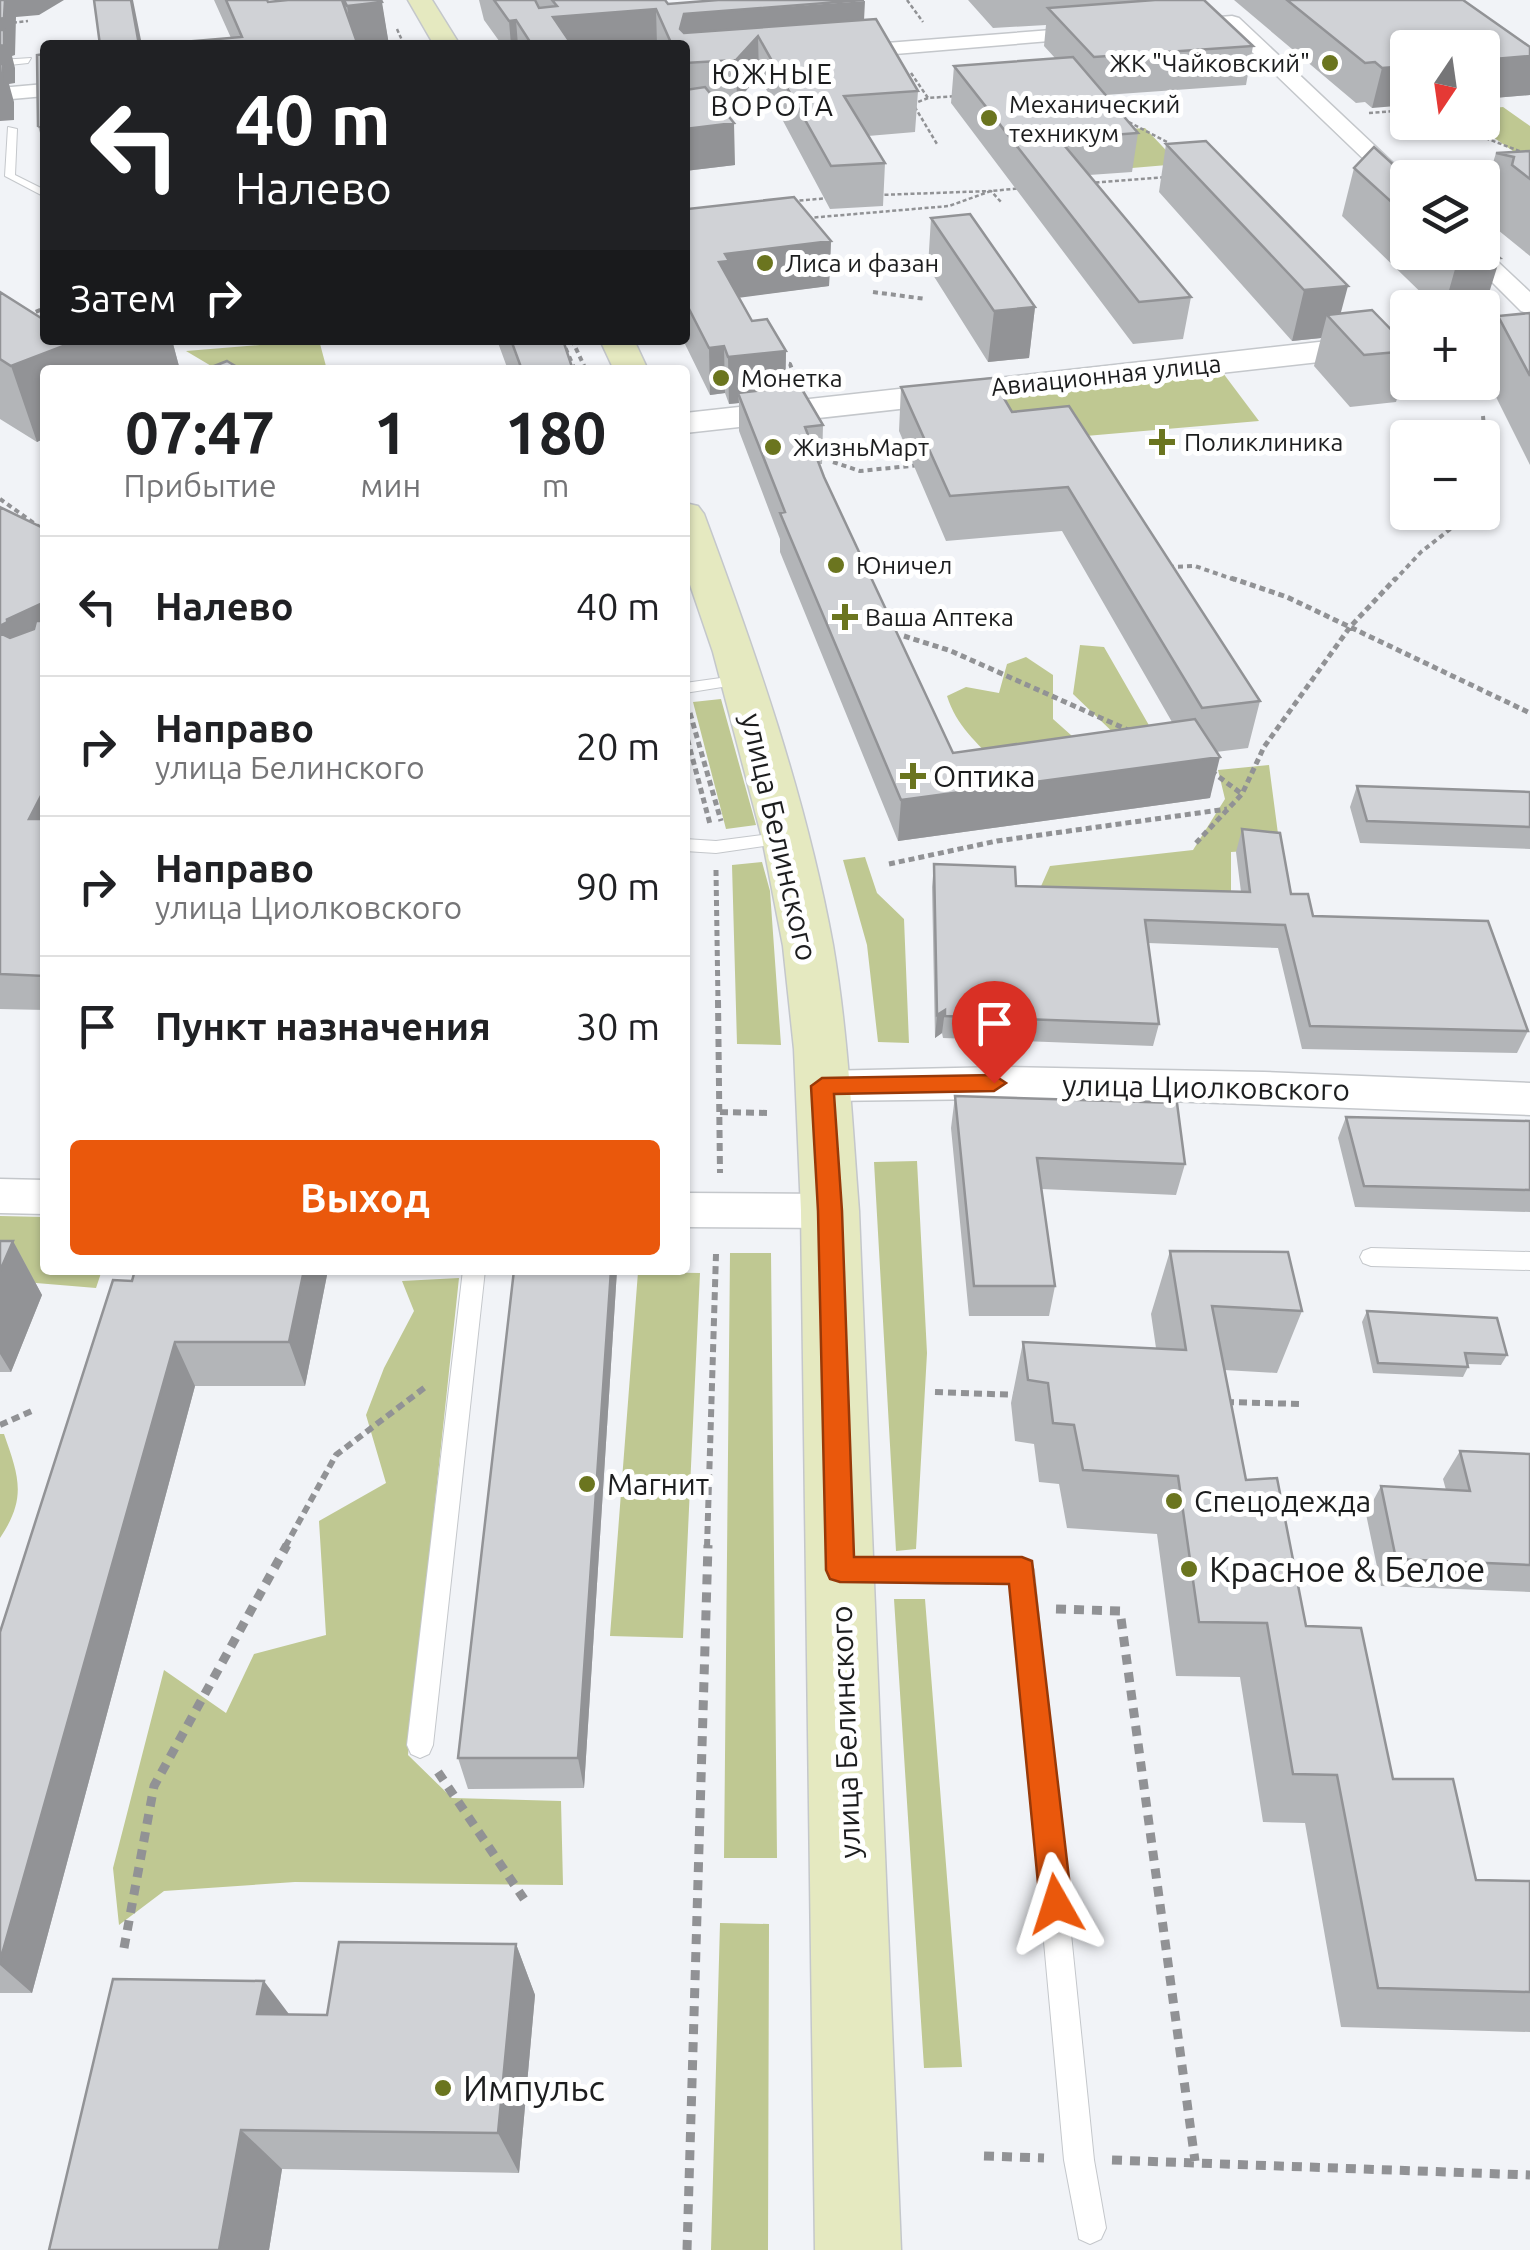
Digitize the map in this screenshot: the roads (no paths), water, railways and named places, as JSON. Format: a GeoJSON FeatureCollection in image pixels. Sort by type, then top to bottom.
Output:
{"type":"FeatureCollection","features":[{"type":"Feature","properties":{"kind":"main road"},"geometry":{"type":"LineString","coordinates":[[420,0],[444,40]]}},
{"type":"Feature","properties":{"kind":"main road","name":"улица Белинского"},"geometry":{"type":"LineString","coordinates":[[690,529],[742,680],[786,838],[808,946],[822,1086],[830,1211],[858,2250]]}},
{"type":"Feature","properties":{"kind":"street"},"geometry":{"type":"LineString","coordinates":[[806,55],[880,56],[1232,22],[1390,171]]}},
{"type":"Feature","properties":{"kind":"street"},"geometry":{"type":"LineString","coordinates":[[0,94],[40,90]]}},
{"type":"Feature","properties":{"kind":"street"},"geometry":{"type":"LineString","coordinates":[[1493,270],[1530,306]]}},
{"type":"Feature","properties":{"kind":"street"},"geometry":{"type":"LineString","coordinates":[[1500,331],[1530,328]]}},
{"type":"Feature","properties":{"kind":"street","name":"Авиационная улица"},"geometry":{"type":"LineString","coordinates":[[690,422],[1390,344]]}},
{"type":"Feature","properties":{"kind":"street","name":"улица Циолковского"},"geometry":{"type":"LineString","coordinates":[[822,1086],[921,1082],[1252,1085],[1530,1099]]}},
{"type":"Feature","properties":{"kind":"street"},"geometry":{"type":"LineString","coordinates":[[0,1196],[40,1197]]}},
{"type":"Feature","properties":{"kind":"street"},"geometry":{"type":"LineString","coordinates":[[690,1210],[830,1211]]}},
{"type":"Feature","properties":{"kind":"lane"},"geometry":{"type":"LineString","coordinates":[[0,62],[28,60]]}},
{"type":"Feature","properties":{"kind":"lane"},"geometry":{"type":"LineString","coordinates":[[12,129],[10,176],[40,191]]}},
{"type":"Feature","properties":{"kind":"lane"},"geometry":{"type":"LineString","coordinates":[[690,687],[742,680]]}},
{"type":"Feature","properties":{"kind":"lane"},"geometry":{"type":"LineString","coordinates":[[690,845],[716,848],[786,838]]}},
{"type":"Feature","properties":{"kind":"lane"},"geometry":{"type":"LineString","coordinates":[[1371,1257],[1530,1261]]}},
{"type":"Feature","properties":{"kind":"lane"},"geometry":{"type":"LineString","coordinates":[[420,1745],[473,1275]]}},
{"type":"Feature","properties":{"kind":"lane"},"geometry":{"type":"LineString","coordinates":[[840,1570],[1022,1570],[1079,2160],[1090,2228]]}},
{"type":"Feature","properties":{"kind":"place","name":"ЖК \"Чайковский\""},"geometry":{"type":"Point","coordinates":[1330,63]}},
{"type":"Feature","properties":{"kind":"place","name":"Механический техникум"},"geometry":{"type":"Point","coordinates":[989,118]}},
{"type":"Feature","properties":{"kind":"place","name":"Лиса и фазан"},"geometry":{"type":"Point","coordinates":[765,263]}},
{"type":"Feature","properties":{"kind":"place","name":"Монетка"},"geometry":{"type":"Point","coordinates":[721,378]}},
{"type":"Feature","properties":{"kind":"place","name":"Поликлиника"},"geometry":{"type":"Point","coordinates":[1162,442]}},
{"type":"Feature","properties":{"kind":"place","name":"ЖизньМарт"},"geometry":{"type":"Point","coordinates":[773,447]}},
{"type":"Feature","properties":{"kind":"place","name":"Юничел"},"geometry":{"type":"Point","coordinates":[836,565]}},
{"type":"Feature","properties":{"kind":"place","name":"Ваша Аптека"},"geometry":{"type":"Point","coordinates":[845,617]}},
{"type":"Feature","properties":{"kind":"place","name":"Оптика"},"geometry":{"type":"Point","coordinates":[913,776]}},
{"type":"Feature","properties":{"kind":"place","name":"Магнит"},"geometry":{"type":"Point","coordinates":[587,1484]}},
{"type":"Feature","properties":{"kind":"place","name":"Спецодежда"},"geometry":{"type":"Point","coordinates":[1174,1501]}},
{"type":"Feature","properties":{"kind":"place","name":"Красное & Белое"},"geometry":{"type":"Point","coordinates":[1189,1569]}},
{"type":"Feature","properties":{"kind":"place","name":"Импульс"},"geometry":{"type":"Point","coordinates":[443,2088]}},
{"type":"Feature","properties":{"kind":"district","name":"ЮЖНЫЕ ВОРОТА"},"geometry":{"type":"Point","coordinates":[773,89]}}]}
